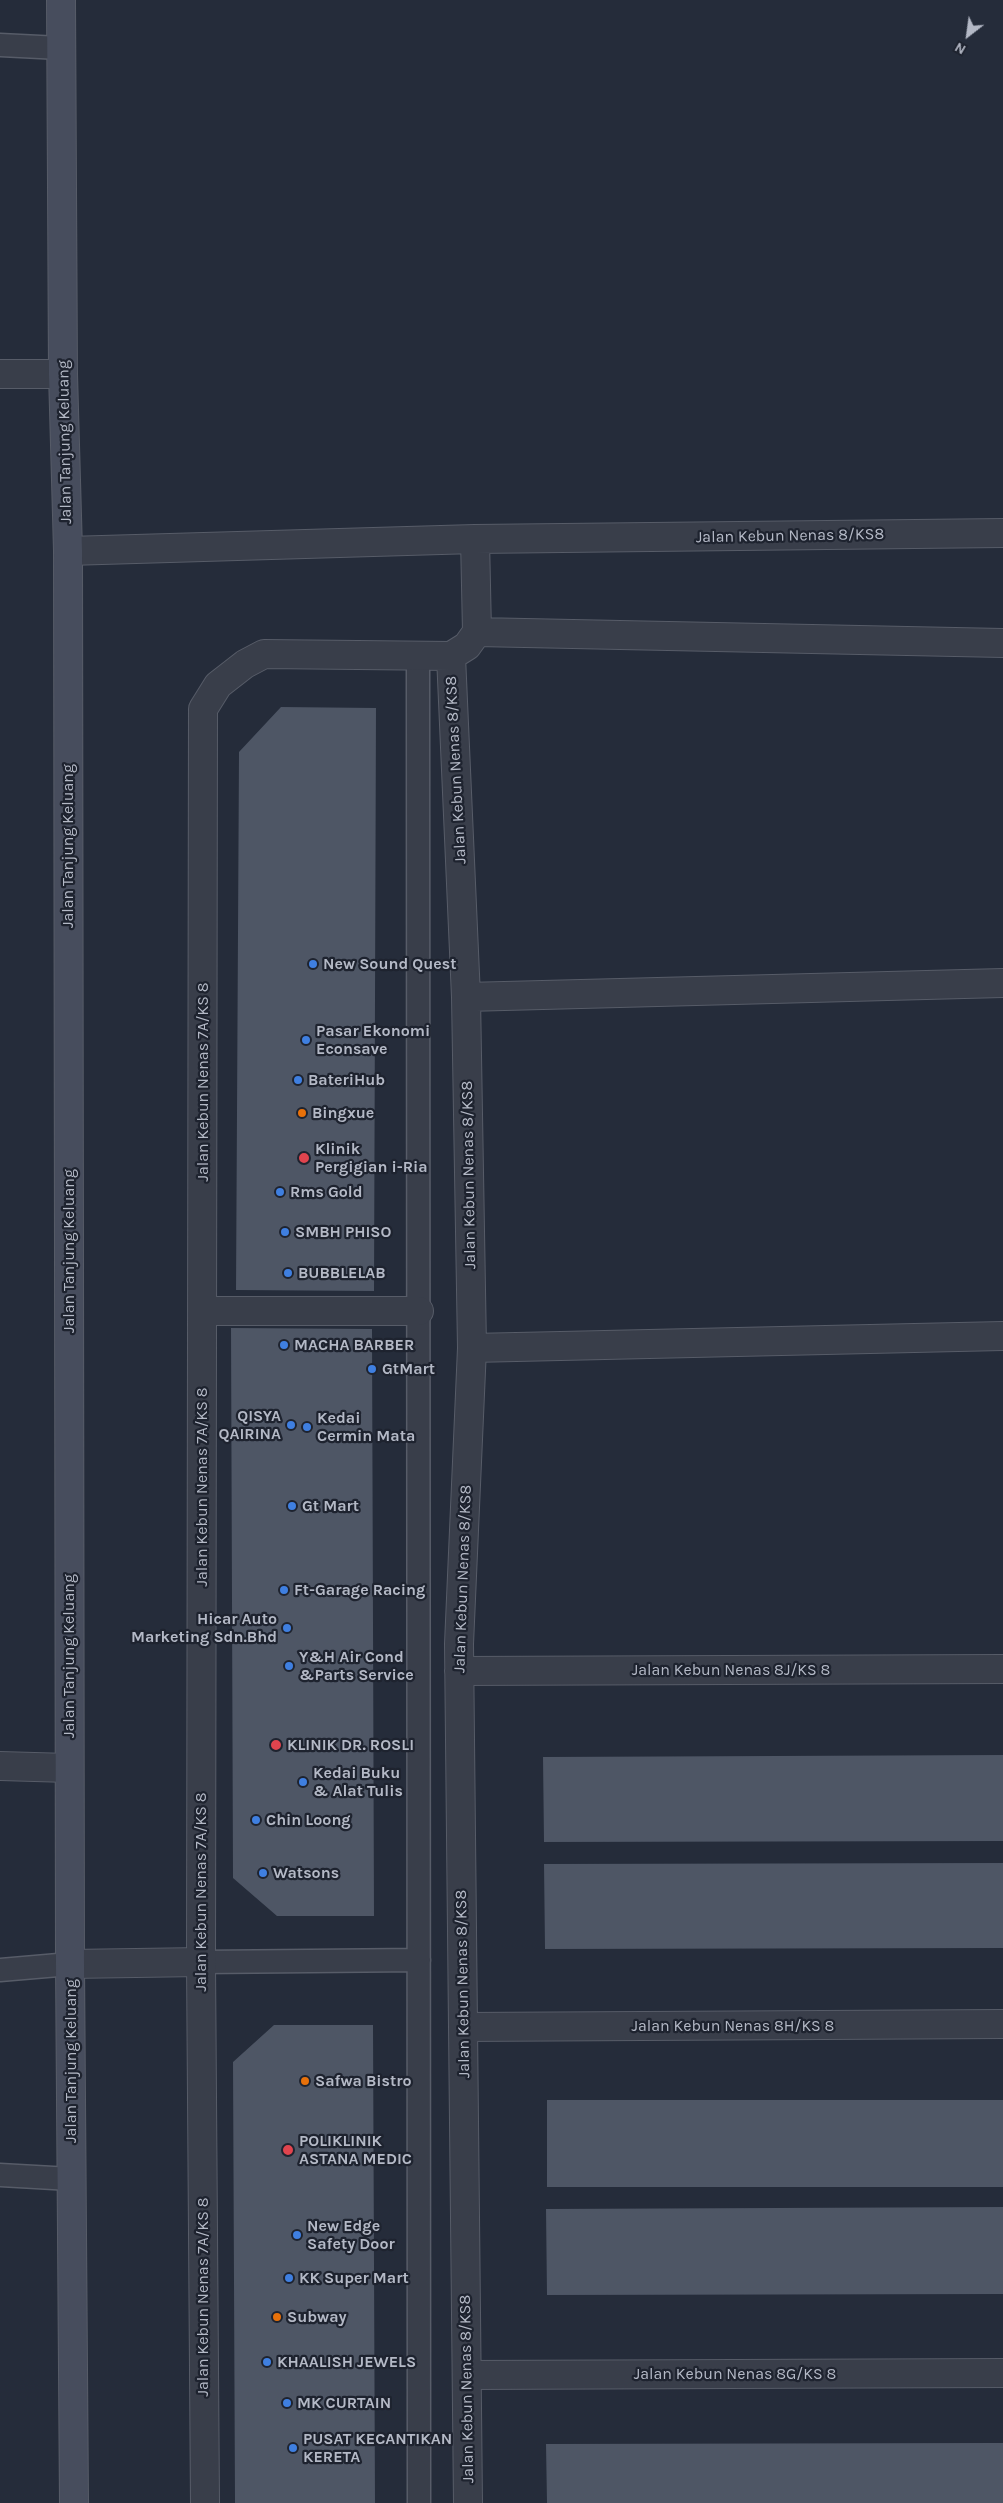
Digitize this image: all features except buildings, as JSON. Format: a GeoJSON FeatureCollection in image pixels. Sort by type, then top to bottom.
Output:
{"type":"FeatureCollection","features":[{"type":"Feature","properties":{"kind":"main road","name":"Jalan Tanjung Keluang"},"geometry":{"type":"LineString","coordinates":[[61,0],[63,374],[68,551],[69,1768],[74,2503]]}},
{"type":"Feature","properties":{"kind":"street"},"geometry":{"type":"LineString","coordinates":[[0,374],[63,374]]}},
{"type":"Feature","properties":{"kind":"street","name":"Jalan Kebun Nenas 8/KS8"},"geometry":{"type":"LineString","coordinates":[[68,551],[475,539],[1003,533]]}},
{"type":"Feature","properties":{"kind":"street"},"geometry":{"type":"LineString","coordinates":[[451,656],[468,646],[477,632],[475,539]]}},
{"type":"Feature","properties":{"kind":"street"},"geometry":{"type":"LineString","coordinates":[[477,632],[1003,643]]}},
{"type":"Feature","properties":{"kind":"street","name":"Jalan Kebun Nenas 7A/KS 8"},"geometry":{"type":"LineString","coordinates":[[205,2503],[201,1962],[203,709],[218,685],[245,664],[264,654],[418,654],[451,656]]}},
{"type":"Feature","properties":{"kind":"street","name":"Jalan Kebun Nenas 8/KS8"},"geometry":{"type":"LineString","coordinates":[[451,656],[466,997],[472,1348],[459,1671],[468,2503]]}},
{"type":"Feature","properties":{"kind":"street"},"geometry":{"type":"LineString","coordinates":[[466,997],[1003,983]]}},
{"type":"Feature","properties":{"kind":"street"},"geometry":{"type":"LineString","coordinates":[[203,1311],[419,1311]]}},
{"type":"Feature","properties":{"kind":"street"},"geometry":{"type":"LineString","coordinates":[[472,1348],[1003,1336]]}},
{"type":"Feature","properties":{"kind":"street","name":"Jalan Kebun Nenas 8J/KS 8"},"geometry":{"type":"LineString","coordinates":[[459,1671],[1003,1669]]}},
{"type":"Feature","properties":{"kind":"street"},"geometry":{"type":"LineString","coordinates":[[0,1766],[69,1768]]}},
{"type":"Feature","properties":{"kind":"street"},"geometry":{"type":"LineString","coordinates":[[70,1964],[201,1962]]}},
{"type":"Feature","properties":{"kind":"street","name":"Jalan Kebun Nenas 8H/KS 8"},"geometry":{"type":"LineString","coordinates":[[463,2027],[1003,2024]]}},
{"type":"Feature","properties":{"kind":"street","name":"Jalan Kebun Nenas 8G/KS 8"},"geometry":{"type":"LineString","coordinates":[[467,2375],[1003,2372]]}},
{"type":"Feature","properties":{"kind":"lane"},"geometry":{"type":"LineString","coordinates":[[3,45],[60,48]]}},
{"type":"Feature","properties":{"kind":"lane"},"geometry":{"type":"LineString","coordinates":[[418,654],[419,2503]]}},
{"type":"Feature","properties":{"kind":"lane"},"geometry":{"type":"LineString","coordinates":[[201,1962],[419,1960]]}},
{"type":"Feature","properties":{"kind":"lane"},"geometry":{"type":"LineString","coordinates":[[0,1970],[70,1964]]}},
{"type":"Feature","properties":{"kind":"lane"},"geometry":{"type":"LineString","coordinates":[[8,2175],[72,2179]]}},
{"type":"Feature","properties":{"kind":"place","name":"New Sound Quest"},"geometry":{"type":"Point","coordinates":[313,964]}},
{"type":"Feature","properties":{"kind":"place","name":"Pasar Ekonomi Econsave"},"geometry":{"type":"Point","coordinates":[306,1040]}},
{"type":"Feature","properties":{"kind":"place","name":"BateriHub"},"geometry":{"type":"Point","coordinates":[298,1080]}},
{"type":"Feature","properties":{"kind":"place","name":"Bingxue"},"geometry":{"type":"Point","coordinates":[302,1113]}},
{"type":"Feature","properties":{"kind":"place","name":"Klinik Pergigian i-Ria"},"geometry":{"type":"Point","coordinates":[304,1158]}},
{"type":"Feature","properties":{"kind":"place","name":"Rms Gold"},"geometry":{"type":"Point","coordinates":[280,1192]}},
{"type":"Feature","properties":{"kind":"place","name":"SMBH PHISO"},"geometry":{"type":"Point","coordinates":[285,1232]}},
{"type":"Feature","properties":{"kind":"place","name":"BUBBLELAB"},"geometry":{"type":"Point","coordinates":[288,1273]}},
{"type":"Feature","properties":{"kind":"place","name":"MACHA BARBER"},"geometry":{"type":"Point","coordinates":[284,1345]}},
{"type":"Feature","properties":{"kind":"place","name":"GtMart"},"geometry":{"type":"Point","coordinates":[372,1369]}},
{"type":"Feature","properties":{"kind":"place","name":"QISYA QAIRINA"},"geometry":{"type":"Point","coordinates":[291,1425]}},
{"type":"Feature","properties":{"kind":"place","name":"Kedai Cermin Mata"},"geometry":{"type":"Point","coordinates":[307,1427]}},
{"type":"Feature","properties":{"kind":"place","name":"Gt Mart"},"geometry":{"type":"Point","coordinates":[292,1506]}},
{"type":"Feature","properties":{"kind":"place","name":"Ft-Garage Racing"},"geometry":{"type":"Point","coordinates":[284,1590]}},
{"type":"Feature","properties":{"kind":"place","name":"Hicar Auto Marketing Sdn.Bhd"},"geometry":{"type":"Point","coordinates":[287,1628]}},
{"type":"Feature","properties":{"kind":"place","name":"Y&H Air Cond &Parts Service"},"geometry":{"type":"Point","coordinates":[289,1666]}},
{"type":"Feature","properties":{"kind":"place","name":"KLINIK DR. ROSLI"},"geometry":{"type":"Point","coordinates":[276,1745]}},
{"type":"Feature","properties":{"kind":"place","name":"Kedai Buku & Alat Tulis"},"geometry":{"type":"Point","coordinates":[303,1782]}},
{"type":"Feature","properties":{"kind":"place","name":"Chin Loong"},"geometry":{"type":"Point","coordinates":[256,1820]}},
{"type":"Feature","properties":{"kind":"place","name":"Watsons"},"geometry":{"type":"Point","coordinates":[263,1873]}},
{"type":"Feature","properties":{"kind":"place","name":"Safwa Bistro"},"geometry":{"type":"Point","coordinates":[305,2081]}},
{"type":"Feature","properties":{"kind":"place","name":"POLIKLINIK ASTANA MEDIC"},"geometry":{"type":"Point","coordinates":[288,2150]}},
{"type":"Feature","properties":{"kind":"place","name":"New Edge Safety Door"},"geometry":{"type":"Point","coordinates":[297,2235]}},
{"type":"Feature","properties":{"kind":"place","name":"KK Super Mart"},"geometry":{"type":"Point","coordinates":[289,2278]}},
{"type":"Feature","properties":{"kind":"place","name":"Subway"},"geometry":{"type":"Point","coordinates":[277,2317]}},
{"type":"Feature","properties":{"kind":"place","name":"KHAALISH JEWELS"},"geometry":{"type":"Point","coordinates":[267,2362]}},
{"type":"Feature","properties":{"kind":"place","name":"MK CURTAIN"},"geometry":{"type":"Point","coordinates":[287,2403]}},
{"type":"Feature","properties":{"kind":"place","name":"PUSAT KECANTIKAN KERETA"},"geometry":{"type":"Point","coordinates":[293,2448]}}]}
